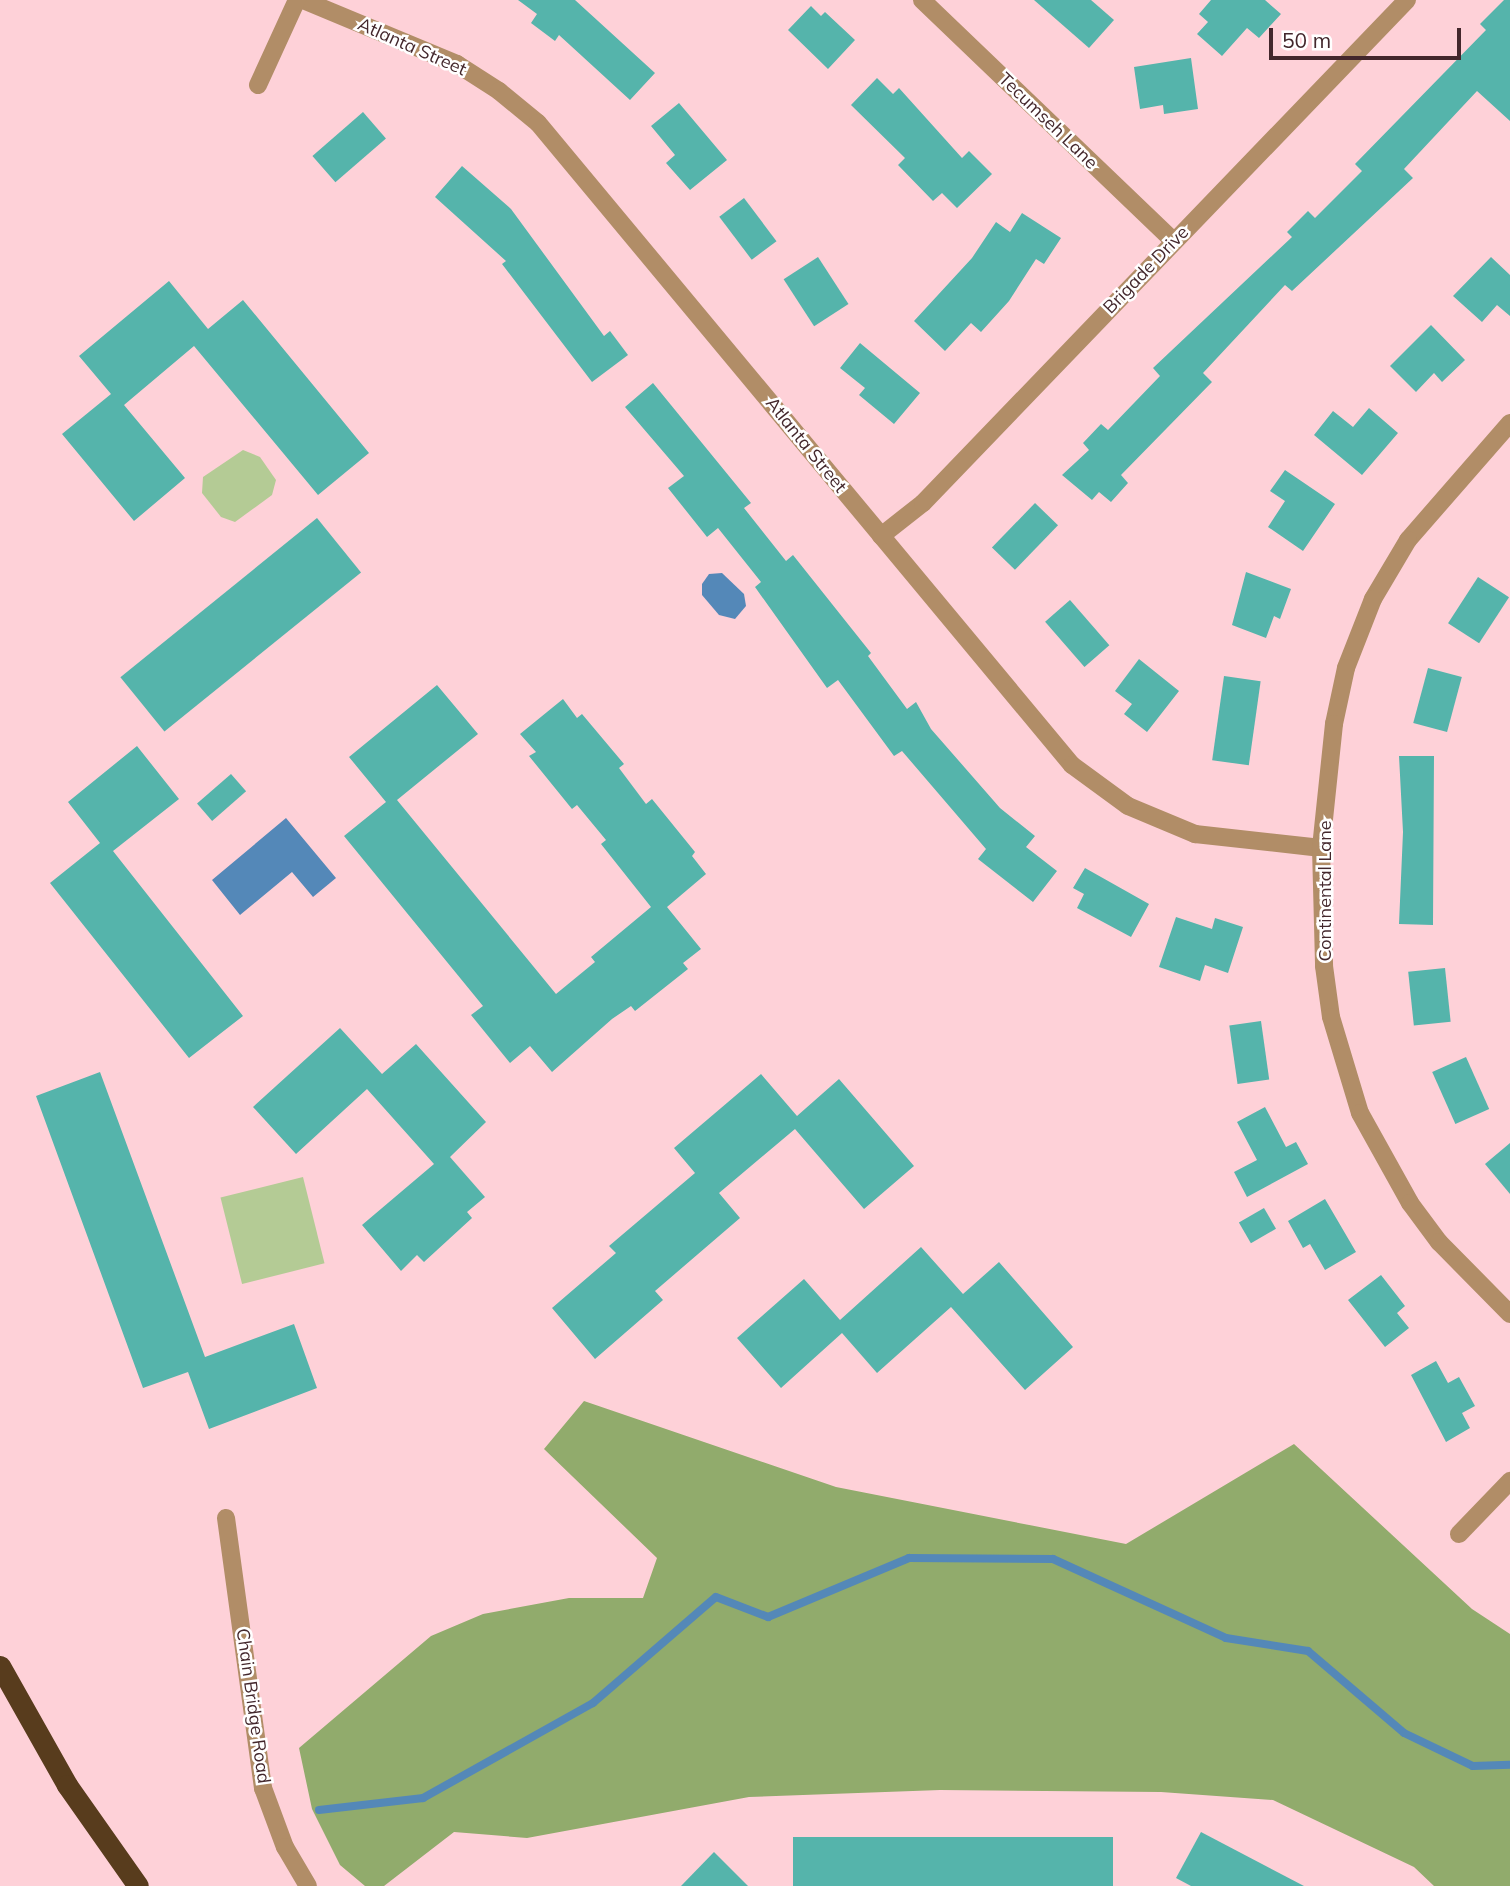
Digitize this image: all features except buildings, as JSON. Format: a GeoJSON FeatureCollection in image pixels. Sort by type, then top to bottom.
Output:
{"type":"FeatureCollection","features":[{"type":"Feature","properties":{"kind":"highway"},"geometry":{"type":"LineString","coordinates":[[0,1666],[67,1785],[138,1886]]}},
{"type":"Feature","properties":{"kind":"street"},"geometry":{"type":"LineString","coordinates":[[258,85],[297,0]]}},
{"type":"Feature","properties":{"kind":"street","name":"Atlanta Street"},"geometry":{"type":"LineString","coordinates":[[303,0],[457,64],[538,123],[881,536],[1042,735],[1104,791],[1152,818],[1195,834],[1321,848]]}},
{"type":"Feature","properties":{"kind":"street","name":"Tecumseh Lane"},"geometry":{"type":"LineString","coordinates":[[922,0],[1173,242]]}},
{"type":"Feature","properties":{"kind":"street","name":"Brigade Drive"},"geometry":{"type":"LineString","coordinates":[[881,536],[923,503],[1407,0]]}},
{"type":"Feature","properties":{"kind":"street","name":"Continental Lane"},"geometry":{"type":"LineString","coordinates":[[1510,423],[1408,540],[1368,610],[1346,668],[1334,724],[1321,848],[1324,966],[1331,1017],[1360,1114],[1410,1203],[1439,1242],[1510,1314]]}},
{"type":"Feature","properties":{"kind":"street"},"geometry":{"type":"LineString","coordinates":[[1459,1534],[1510,1481]]}},
{"type":"Feature","properties":{"kind":"street","name":"Chain Bridge Road"},"geometry":{"type":"LineString","coordinates":[[226,1518],[263,1788],[285,1847],[308,1886]]}},
{"type":"Feature","properties":{"kind":"green space"},"geometry":{"type":"Polygon","coordinates":[[[243,450],[260,457],[276,480],[272,495],[235,522],[221,517],[202,493],[203,477],[243,450]]]}},
{"type":"Feature","properties":{"kind":"green space"},"geometry":{"type":"Polygon","coordinates":[[[303,1177],[325,1263],[242,1284],[221,1198],[303,1177]]]}},
{"type":"Feature","properties":{"kind":"green space"},"geometry":{"type":"Polygon","coordinates":[[[584,1401],[836,1487],[1126,1544],[1294,1444],[1472,1609],[1510,1634],[1510,1886],[1434,1886],[1414,1867],[1273,1800],[1161,1792],[940,1790],[749,1797],[527,1838],[454,1832],[384,1886],[365,1886],[340,1865],[312,1809],[299,1748],[431,1636],[483,1614],[569,1598],[643,1598],[657,1558],[544,1449],[584,1401]]]}},
{"type":"Feature","properties":{"kind":"water"},"geometry":{"type":"Polygon","coordinates":[[[722,573],[744,594],[746,606],[735,619],[719,615],[702,595],[702,584],[709,574],[722,573]]]}},
{"type":"Feature","properties":{"kind":"water"},"geometry":{"type":"Polygon","coordinates":[[[286,818],[336,878],[313,897],[292,872],[240,915],[212,880],[286,818]]]}},
{"type":"Feature","properties":{"kind":"waterway"},"geometry":{"type":"LineString","coordinates":[[319,1810],[423,1798],[593,1703],[716,1597],[768,1617],[909,1558],[1053,1559],[1226,1638],[1308,1651],[1404,1733],[1473,1766],[1510,1765]]}}]}
